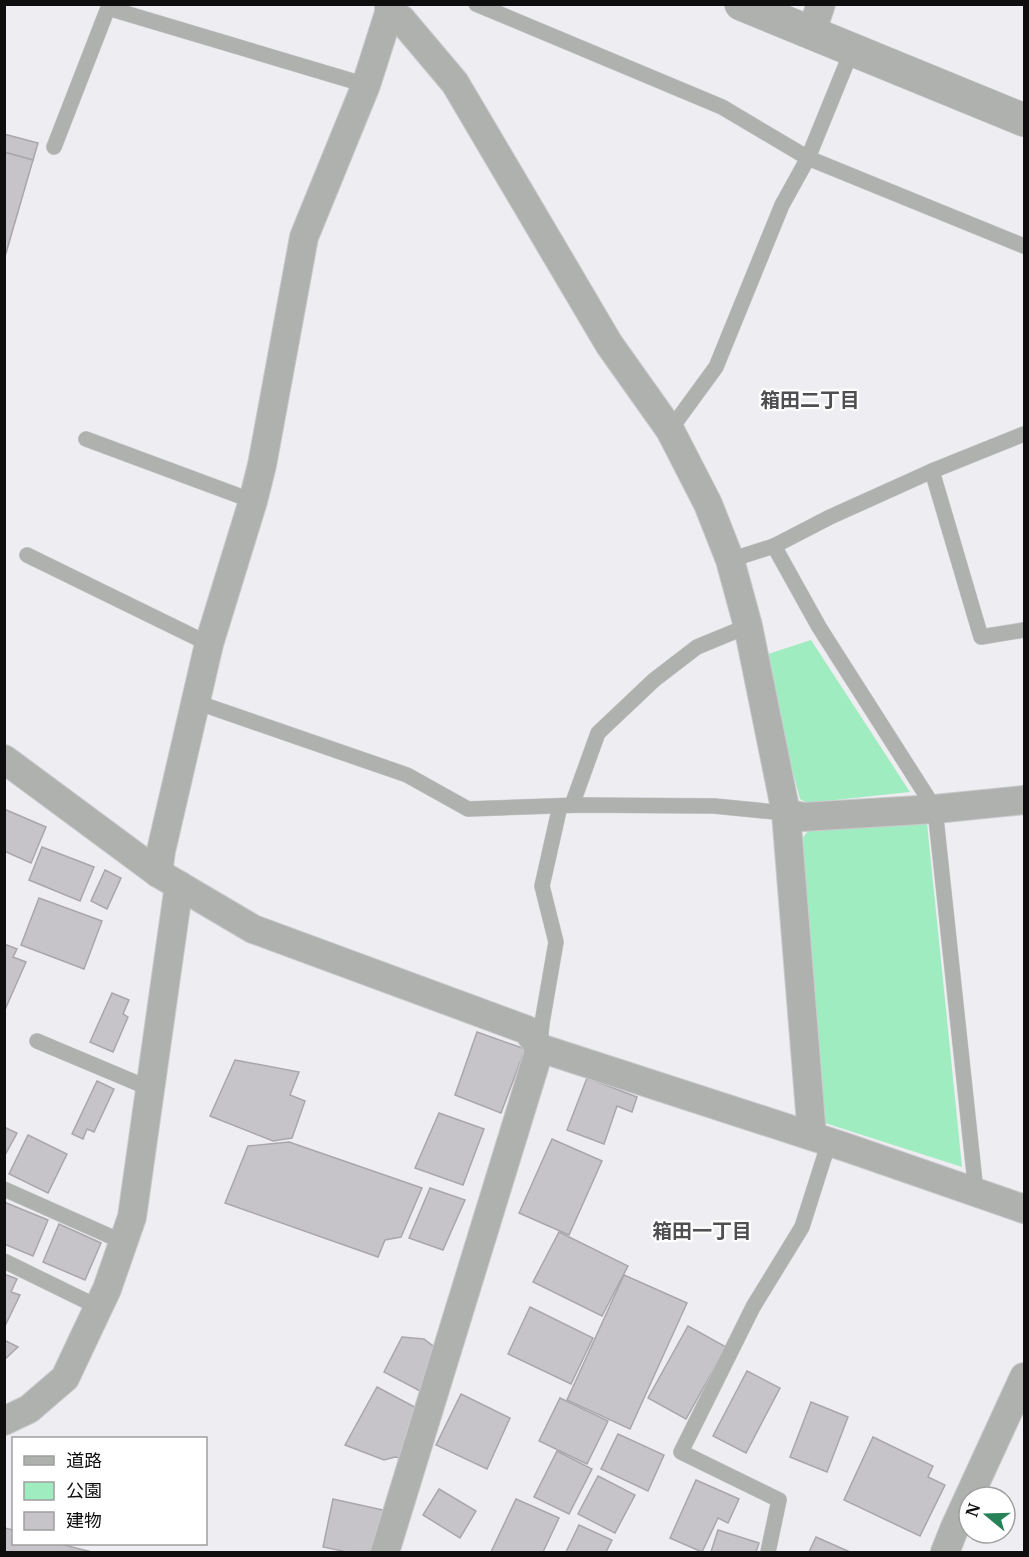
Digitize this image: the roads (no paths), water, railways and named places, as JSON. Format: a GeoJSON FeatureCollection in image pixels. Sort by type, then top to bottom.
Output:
{"type":"FeatureCollection","features":[{"type":"Feature","properties":{"kind":"street"},"geometry":{"type":"LineString","coordinates":[[741,4],[816,19],[852,50],[1024,120]]}},
{"type":"Feature","properties":{"kind":"street"},"geometry":{"type":"LineString","coordinates":[[4,1420],[28,1408],[65,1378],[107,1289],[132,1217],[151,1089],[169,879],[161,851],[209,644],[262,465],[304,237],[366,85],[389,9],[401,19],[455,83],[609,344],[670,430],[708,504],[730,560],[748,626],[786,813],[821,1139]]}},
{"type":"Feature","properties":{"kind":"street"},"geometry":{"type":"LineString","coordinates":[[4,759],[169,879],[253,929],[526,1030],[540,1048],[821,1139],[1024,1209]]}},
{"type":"Feature","properties":{"kind":"street"},"geometry":{"type":"LineString","coordinates":[[786,813],[803,817],[935,809],[1024,800]]}},
{"type":"Feature","properties":{"kind":"street"},"geometry":{"type":"LineString","coordinates":[[385,1552],[540,1048]]}},
{"type":"Feature","properties":{"kind":"street"},"geometry":{"type":"LineString","coordinates":[[945,1552],[1022,1392]]}},
{"type":"Feature","properties":{"kind":"lane"},"geometry":{"type":"LineString","coordinates":[[476,4],[722,107],[808,158],[1024,246]]}},
{"type":"Feature","properties":{"kind":"lane"},"geometry":{"type":"LineString","coordinates":[[54,147],[108,9],[366,85]]}},
{"type":"Feature","properties":{"kind":"lane"},"geometry":{"type":"LineString","coordinates":[[670,430],[716,367],[783,205],[808,158],[852,50]]}},
{"type":"Feature","properties":{"kind":"lane"},"geometry":{"type":"LineString","coordinates":[[730,560],[774,546],[830,517],[932,471],[1024,434]]}},
{"type":"Feature","properties":{"kind":"lane"},"geometry":{"type":"LineString","coordinates":[[86,439],[253,501]]}},
{"type":"Feature","properties":{"kind":"lane"},"geometry":{"type":"LineString","coordinates":[[932,471],[981,637],[1024,630]]}},
{"type":"Feature","properties":{"kind":"lane"},"geometry":{"type":"LineString","coordinates":[[774,546],[825,636],[935,809],[976,1192]]}},
{"type":"Feature","properties":{"kind":"lane"},"geometry":{"type":"LineString","coordinates":[[27,555],[209,644]]}},
{"type":"Feature","properties":{"kind":"lane"},"geometry":{"type":"LineString","coordinates":[[540,1048],[556,942],[542,886],[566,806],[597,733],[654,680],[697,647],[748,626]]}},
{"type":"Feature","properties":{"kind":"lane"},"geometry":{"type":"LineString","coordinates":[[196,702],[407,775],[468,809],[566,806],[714,806],[786,813]]}},
{"type":"Feature","properties":{"kind":"lane"},"geometry":{"type":"LineString","coordinates":[[36,1041],[151,1089]]}},
{"type":"Feature","properties":{"kind":"lane"},"geometry":{"type":"LineString","coordinates":[[768,1552],[779,1500],[681,1452],[753,1307],[802,1227],[821,1139]]}},
{"type":"Feature","properties":{"kind":"lane"},"geometry":{"type":"LineString","coordinates":[[4,1189],[123,1242]]}},
{"type":"Feature","properties":{"kind":"lane"},"geometry":{"type":"LineString","coordinates":[[4,1261],[98,1307]]}},
{"type":"Feature","properties":{"kind":"district","name":"箱田二丁目"},"geometry":{"type":"Point","coordinates":[810,400]}},
{"type":"Feature","properties":{"kind":"district","name":"箱田一丁目"},"geometry":{"type":"Point","coordinates":[702,1231]}}]}
